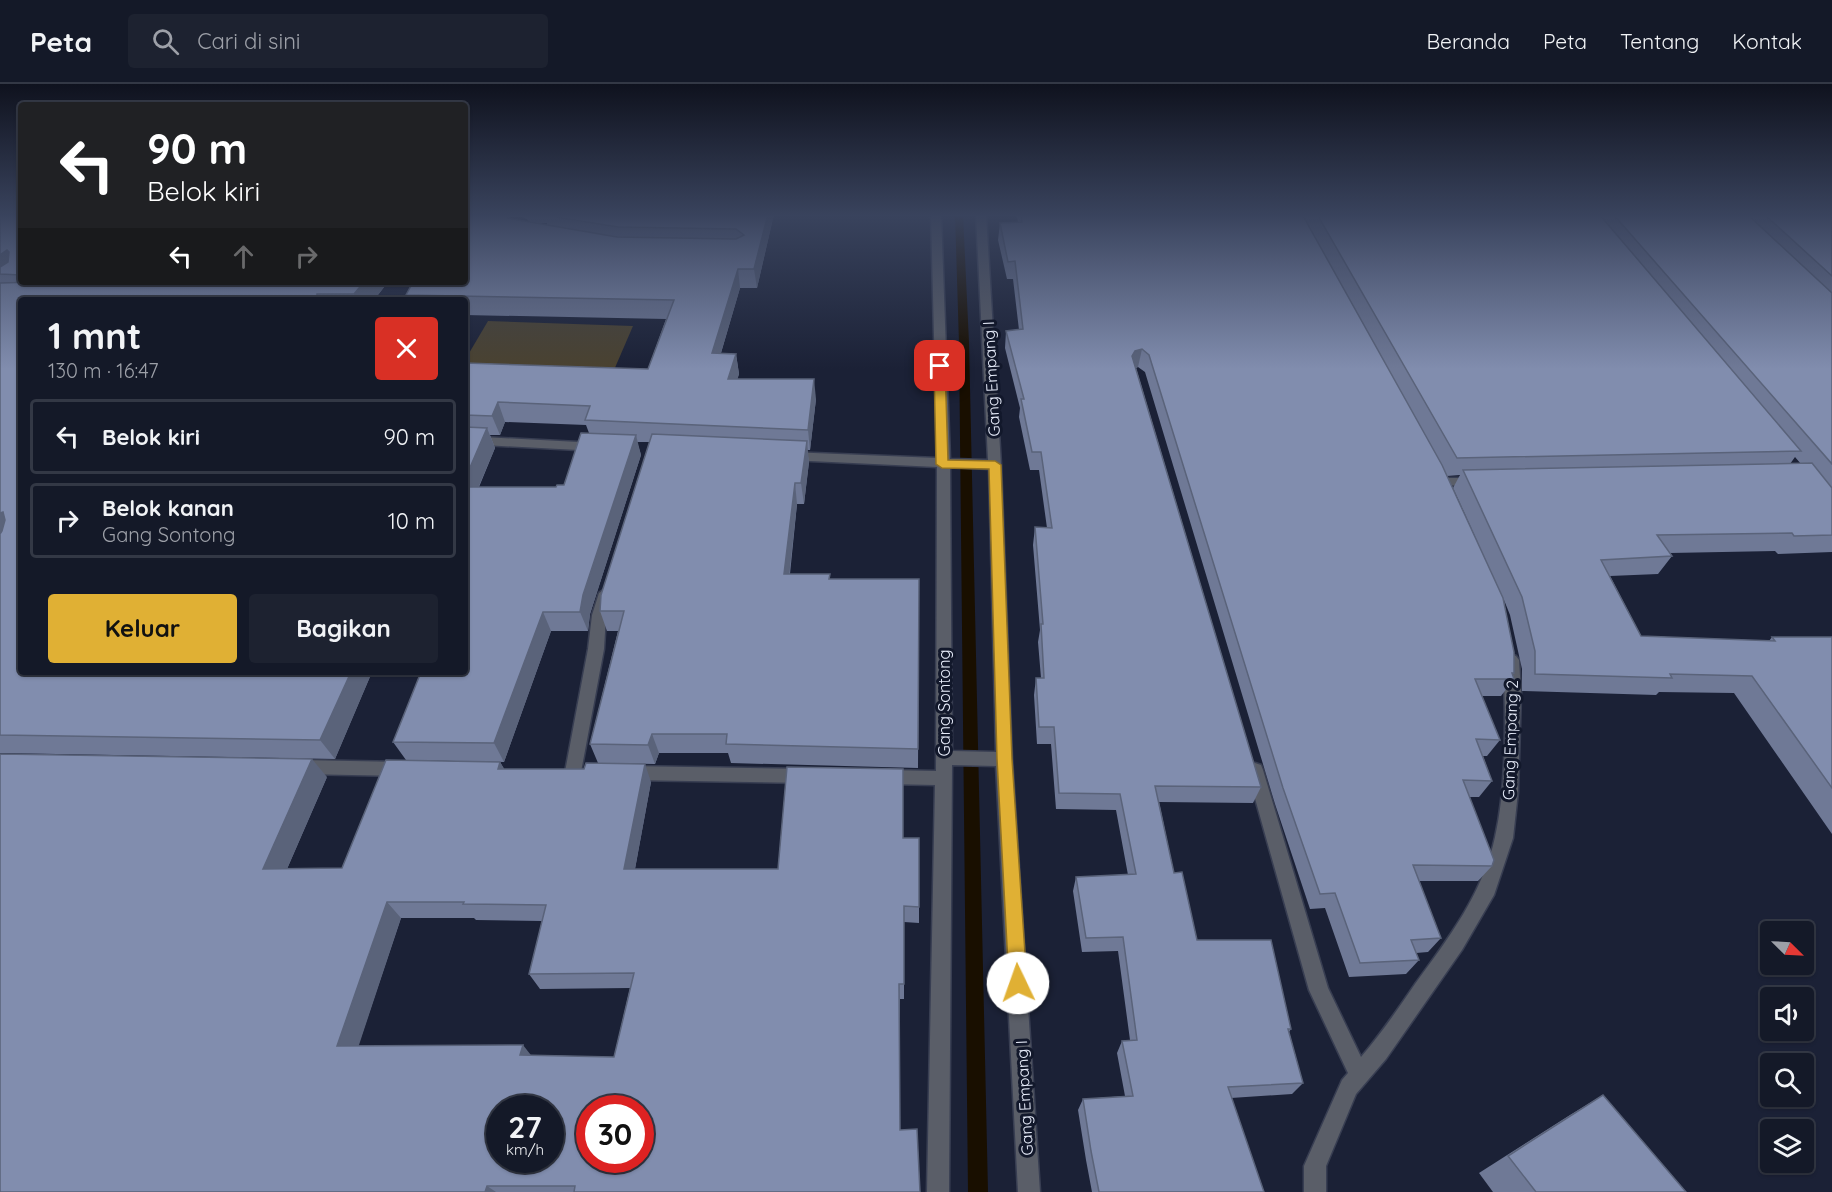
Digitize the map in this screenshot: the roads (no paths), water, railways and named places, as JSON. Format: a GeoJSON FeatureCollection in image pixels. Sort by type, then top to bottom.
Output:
{"type":"FeatureCollection","features":[{"type":"Feature","properties":{"kind":"street","name":"Gang Sontong"},"geometry":{"type":"LineString","coordinates":[[938,266],[947,464],[950,758],[945,778],[938,1192]]}},
{"type":"Feature","properties":{"kind":"street","name":"Gang Empang I"},"geometry":{"type":"LineString","coordinates":[[983,266],[989,465],[1029,1192]]}},
{"type":"Feature","properties":{"kind":"street"},"geometry":{"type":"LineString","coordinates":[[468,440],[616,448]]}},
{"type":"Feature","properties":{"kind":"street"},"geometry":{"type":"LineString","coordinates":[[779,456],[989,465]]}},
{"type":"Feature","properties":{"kind":"street"},"geometry":{"type":"LineString","coordinates":[[1451,503],[1439,477],[1490,482]]}},
{"type":"Feature","properties":{"kind":"street"},"geometry":{"type":"LineString","coordinates":[[573,772],[596,649],[599,615],[609,582]]}},
{"type":"Feature","properties":{"kind":"street","name":"Gang Empang 2"},"geometry":{"type":"LineString","coordinates":[[1315,1192],[1316,1166],[1349,1087],[1379,1052],[1443,962],[1485,895],[1504,838],[1510,792],[1513,692],[1509,648]]}},
{"type":"Feature","properties":{"kind":"street"},"geometry":{"type":"LineString","coordinates":[[1251,757],[1319,990],[1359,1075]]}},
{"type":"Feature","properties":{"kind":"street"},"geometry":{"type":"LineString","coordinates":[[950,758],[1004,759]]}},
{"type":"Feature","properties":{"kind":"street"},"geometry":{"type":"LineString","coordinates":[[287,767],[418,769]]}},
{"type":"Feature","properties":{"kind":"street"},"geometry":{"type":"LineString","coordinates":[[609,772],[825,776]]}},
{"type":"Feature","properties":{"kind":"street"},"geometry":{"type":"LineString","coordinates":[[873,777],[945,778]]}},
{"type":"Feature","properties":{"kind":"waterway"},"geometry":{"type":"LineString","coordinates":[[961,266],[978,1192]]}}]}
